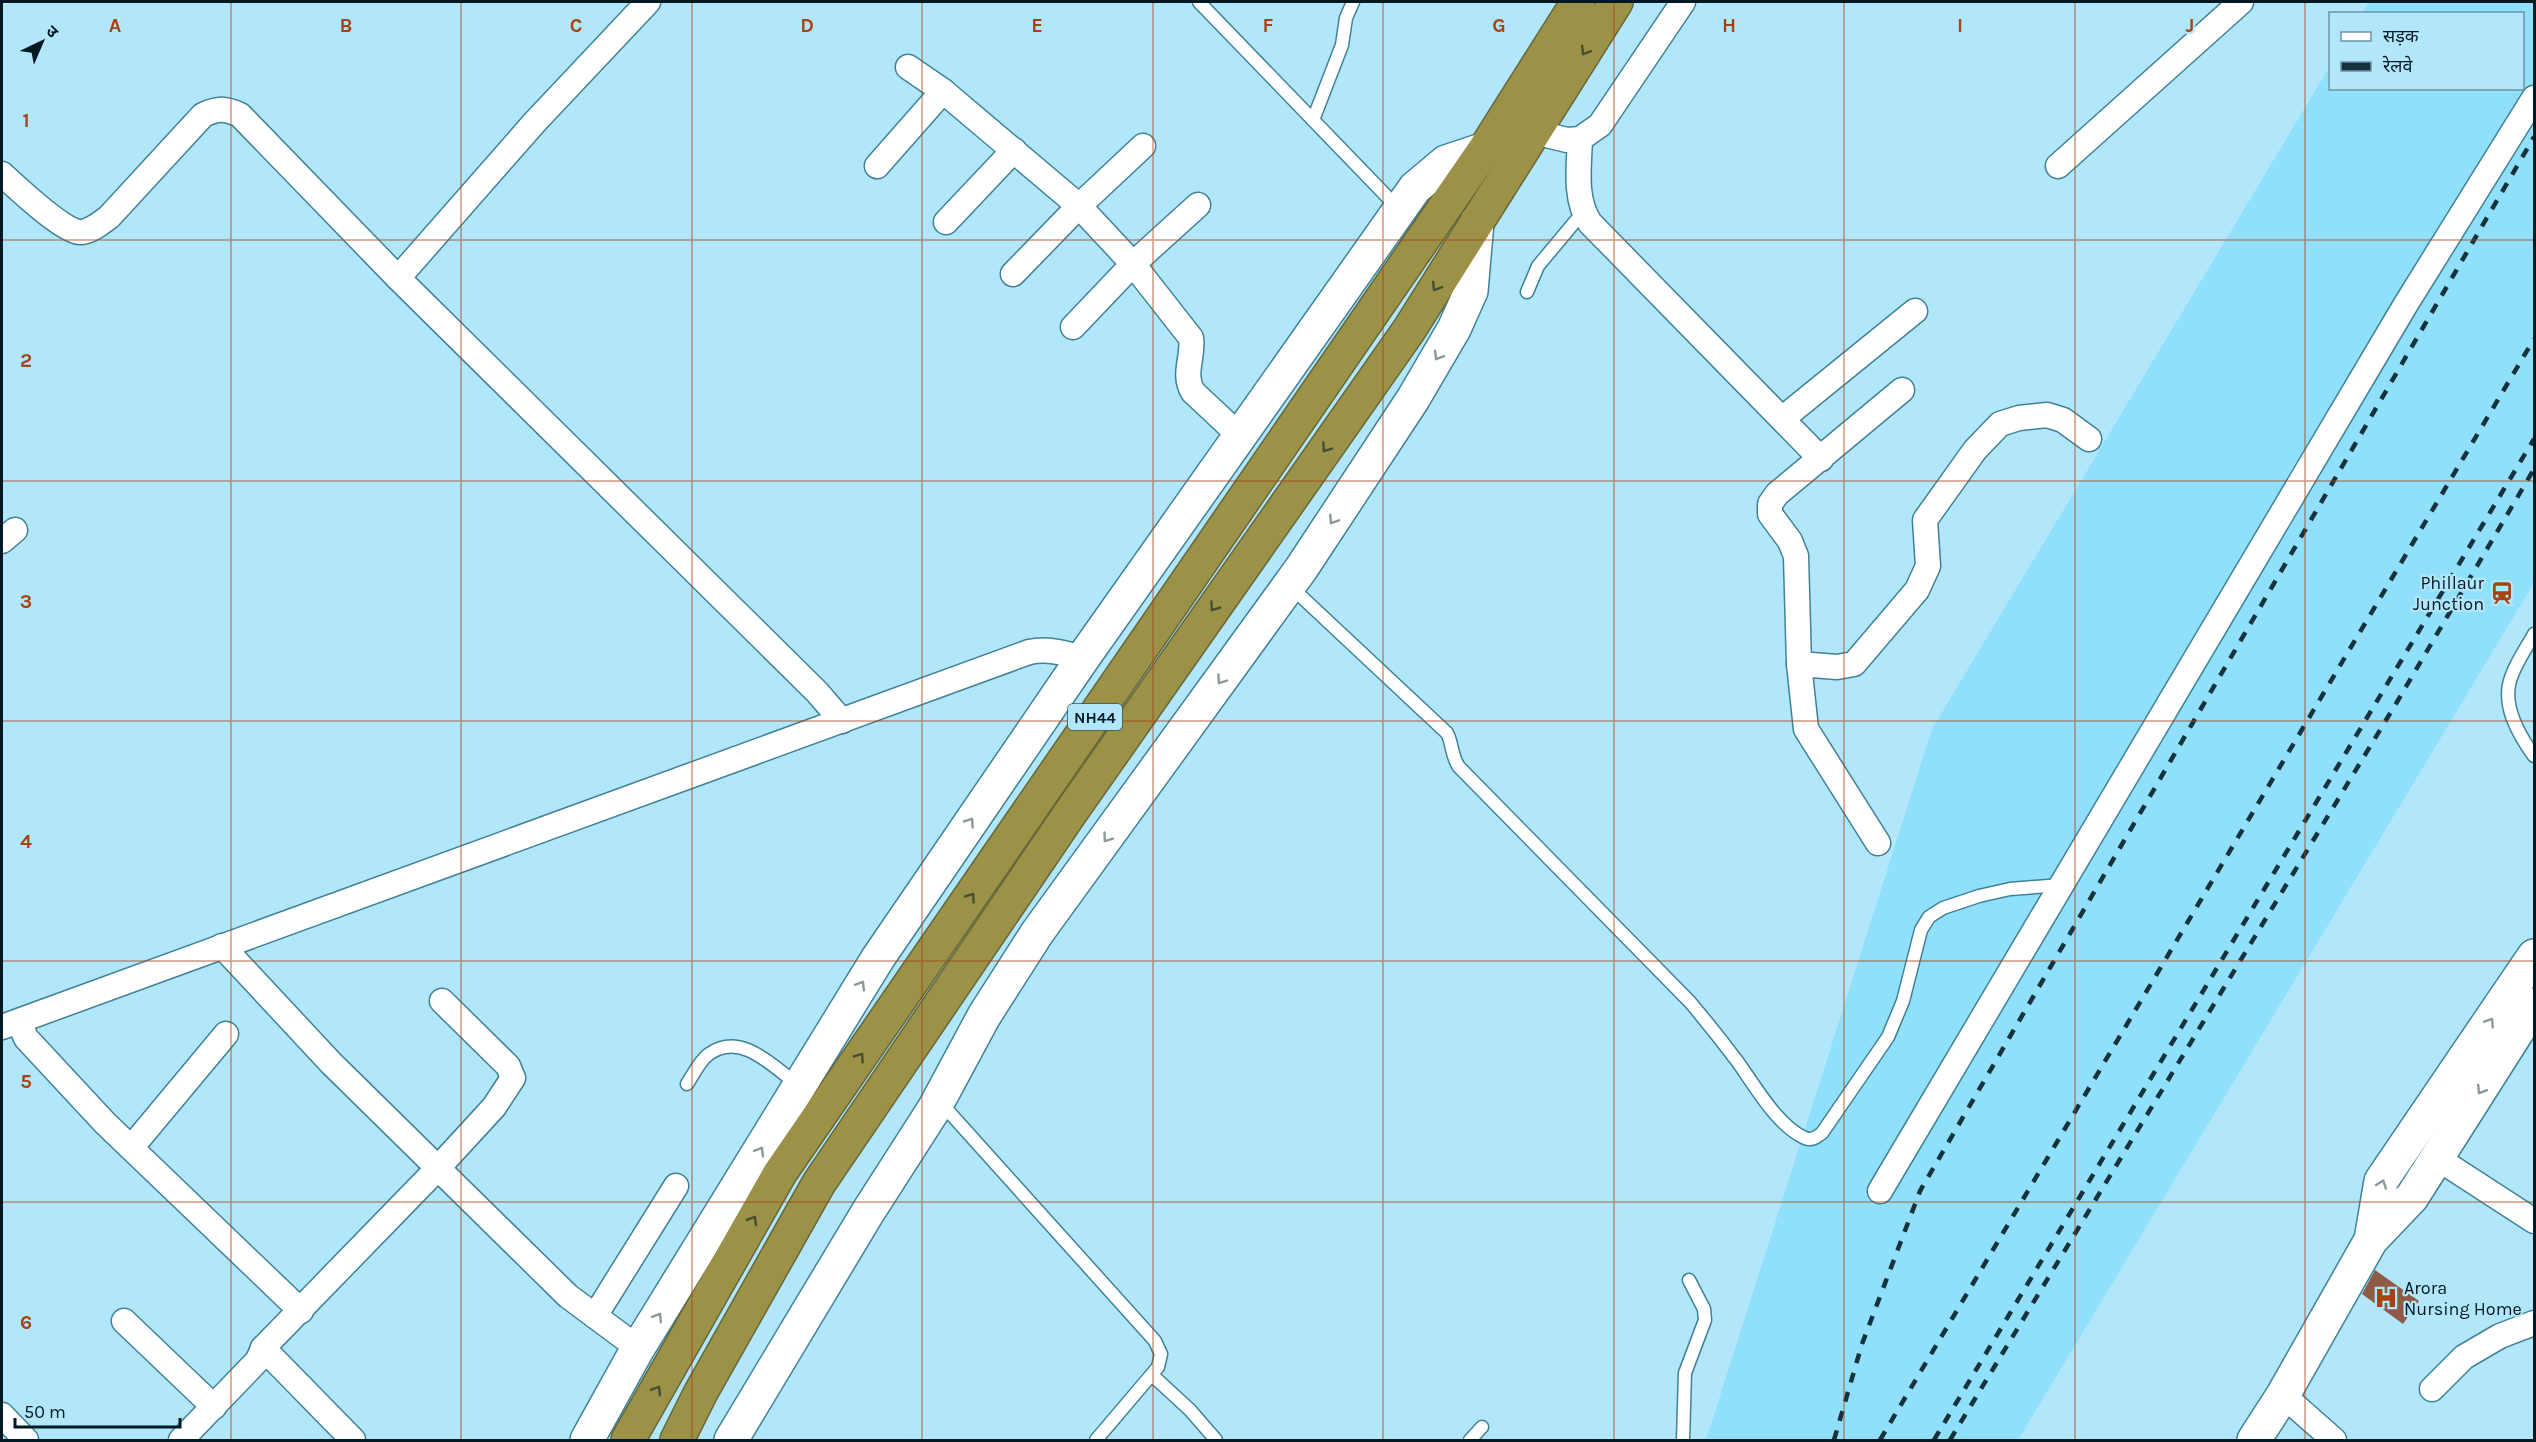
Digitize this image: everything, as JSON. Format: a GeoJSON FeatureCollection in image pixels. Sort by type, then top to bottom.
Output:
{"type":"FeatureCollection","features":[{"type":"Feature","properties":{"kind":"highway","name":"NH44"},"geometry":{"type":"LineString","coordinates":[[628,1440],[780,1173],[1485,149],[1578,2]]}},
{"type":"Feature","properties":{"kind":"highway","name":"NH44"},"geometry":{"type":"LineString","coordinates":[[677,1440],[706,1382],[819,1183],[1071,812],[1409,330],[1616,2]]}},
{"type":"Feature","properties":{"kind":"street"},"geometry":{"type":"LineString","coordinates":[[398,278],[534,123],[648,2]]}},
{"type":"Feature","properties":{"kind":"street"},"geometry":{"type":"LineString","coordinates":[[1534,132],[1567,140],[1580,139],[1600,126],[1683,2]]}},
{"type":"Feature","properties":{"kind":"street"},"geometry":{"type":"LineString","coordinates":[[2058,166],[2241,2]]}},
{"type":"Feature","properties":{"kind":"street"},"geometry":{"type":"LineString","coordinates":[[908,68],[943,91],[1079,206],[1133,264],[1191,338],[1193,351],[1187,371],[1187,383],[1193,393],[1240,436]]}},
{"type":"Feature","properties":{"kind":"street"},"geometry":{"type":"LineString","coordinates":[[877,166],[943,91]]}},
{"type":"Feature","properties":{"kind":"street"},"geometry":{"type":"LineString","coordinates":[[1880,1191],[2406,304],[2535,98]]}},
{"type":"Feature","properties":{"kind":"street"},"geometry":{"type":"LineString","coordinates":[[2,174],[65,228],[79,233],[94,228],[109,217],[203,115],[218,108],[240,115],[398,278],[817,692],[842,721]]}},
{"type":"Feature","properties":{"kind":"street"},"geometry":{"type":"LineString","coordinates":[[1580,139],[1579,191],[1583,212],[1590,223],[1821,459]]}},
{"type":"Feature","properties":{"kind":"street"},"geometry":{"type":"LineString","coordinates":[[1013,274],[1079,206],[1143,146]]}},
{"type":"Feature","properties":{"kind":"street"},"geometry":{"type":"LineString","coordinates":[[587,1440],[638,1348],[878,958],[1083,658],[1414,188],[1446,162],[1485,149]]}},
{"type":"Feature","properties":{"kind":"street"},"geometry":{"type":"LineString","coordinates":[[946,222],[1014,150]]}},
{"type":"Feature","properties":{"kind":"street"},"geometry":{"type":"LineString","coordinates":[[1073,327],[1133,264],[1198,205]]}},
{"type":"Feature","properties":{"kind":"street"},"geometry":{"type":"LineString","coordinates":[[731,1440],[938,1100],[984,1016],[1037,933],[1289,586],[1413,399],[1454,330],[1471,291],[1477,222]]}},
{"type":"Feature","properties":{"kind":"street"},"geometry":{"type":"LineString","coordinates":[[1782,419],[1916,311]]}},
{"type":"Feature","properties":{"kind":"street"},"geometry":{"type":"LineString","coordinates":[[1878,843],[1806,729],[1799,664],[1796,556],[1791,541],[1770,514],[1770,504],[1777,494],[1902,390]]}},
{"type":"Feature","properties":{"kind":"street"},"geometry":{"type":"LineString","coordinates":[[1799,664],[1837,667],[1854,664],[1917,590],[1928,566],[1925,520],[1975,450],[2000,424],[2019,418],[2047,415],[2063,420],[2089,439]]}},
{"type":"Feature","properties":{"kind":"street"},"geometry":{"type":"LineString","coordinates":[[301,1311],[131,1148],[10,1024],[1029,652],[1041,649],[1053,650],[1083,658]]}},
{"type":"Feature","properties":{"kind":"street"},"geometry":{"type":"LineString","coordinates":[[222,946],[331,1063],[568,1296],[638,1348]]}},
{"type":"Feature","properties":{"kind":"street"},"geometry":{"type":"LineString","coordinates":[[2371,1240],[2381,1181],[2535,956]]}},
{"type":"Feature","properties":{"kind":"street"},"geometry":{"type":"LineString","coordinates":[[182,1440],[258,1360],[263,1348],[437,1169],[494,1107],[510,1085],[513,1078],[508,1066],[442,1001]]}},
{"type":"Feature","properties":{"kind":"street"},"geometry":{"type":"LineString","coordinates":[[2254,1440],[2283,1395],[2371,1240],[2412,1197],[2535,1005]]}},
{"type":"Feature","properties":{"kind":"street"},"geometry":{"type":"LineString","coordinates":[[131,1148],[226,1034]]}},
{"type":"Feature","properties":{"kind":"street"},"geometry":{"type":"LineString","coordinates":[[2437,1158],[2535,1221]]}},
{"type":"Feature","properties":{"kind":"street"},"geometry":{"type":"LineString","coordinates":[[595,1316],[676,1185]]}},
{"type":"Feature","properties":{"kind":"street"},"geometry":{"type":"LineString","coordinates":[[124,1321],[214,1407]]}},
{"type":"Feature","properties":{"kind":"street"},"geometry":{"type":"LineString","coordinates":[[2432,1389],[2464,1357],[2500,1336],[2535,1323]]}},
{"type":"Feature","properties":{"kind":"street"},"geometry":{"type":"LineString","coordinates":[[263,1348],[353,1440]]}},
{"type":"Feature","properties":{"kind":"street"},"geometry":{"type":"LineString","coordinates":[[2283,1395],[2334,1440]]}},
{"type":"Feature","properties":{"kind":"street"},"geometry":{"type":"LineString","coordinates":[[2,1415],[26,1440]]}},
{"type":"Feature","properties":{"kind":"lane"},"geometry":{"type":"LineString","coordinates":[[1200,2],[1399,209]]}},
{"type":"Feature","properties":{"kind":"lane"},"geometry":{"type":"LineString","coordinates":[[1313,120],[1341,45],[1346,18],[1353,2]]}},
{"type":"Feature","properties":{"kind":"lane"},"geometry":{"type":"LineString","coordinates":[[1527,292],[1538,266],[1583,212]]}},
{"type":"Feature","properties":{"kind":"lane"},"geometry":{"type":"LineString","coordinates":[[1289,586],[1447,733],[1451,740],[1452,758],[1459,766],[1690,1002],[1716,1033],[1771,1109],[1792,1130],[1806,1138],[1814,1139],[1822,1133],[1888,1037],[1903,1001],[1921,930],[1929,917],[1943,908],[1979,896],[2010,889],[2062,885]]}},
{"type":"Feature","properties":{"kind":"lane"},"geometry":{"type":"LineString","coordinates":[[2535,634],[2511,677],[2508,705],[2519,735],[2535,756]]}},
{"type":"Feature","properties":{"kind":"lane"},"geometry":{"type":"LineString","coordinates":[[687,1084],[708,1055],[724,1047],[738,1045],[752,1052],[800,1086]]}},
{"type":"Feature","properties":{"kind":"lane"},"geometry":{"type":"LineString","coordinates":[[938,1100],[1155,1341],[1161,1354],[1158,1367],[1096,1440]]}},
{"type":"Feature","properties":{"kind":"lane"},"geometry":{"type":"LineString","coordinates":[[1683,1440],[1685,1373],[1705,1320],[1704,1309],[1689,1280]]}},
{"type":"Feature","properties":{"kind":"lane"},"geometry":{"type":"LineString","coordinates":[[1152,1375],[1190,1410],[1216,1440]]}},
{"type":"Feature","properties":{"kind":"lane"},"geometry":{"type":"LineString","coordinates":[[1470,1440],[1482,1428]]}},
{"type":"Feature","properties":{"kind":"shaded area"},"geometry":{"type":"Polygon","coordinates":[[[2369,2],[2534,2],[2534,583],[2018,1440],[1706,1440],[1932,729],[2329,68],[2329,90],[2524,90],[2524,12],[2363,12],[2369,2]]]}},
{"type":"Feature","properties":{"kind":"building"},"geometry":{"type":"Polygon","coordinates":[[[2375,1270],[2419,1301],[2403,1324],[2362,1294],[2375,1270]]]}},
{"type":"Feature","properties":{"kind":"railway"},"geometry":{"type":"LineString","coordinates":[[1834,1440],[1862,1344],[1920,1191],[2534,137]]}},
{"type":"Feature","properties":{"kind":"railway"},"geometry":{"type":"LineString","coordinates":[[1880,1440],[2534,339]]}},
{"type":"Feature","properties":{"kind":"railway"},"geometry":{"type":"LineString","coordinates":[[1934,1440],[2534,439]]}},
{"type":"Feature","properties":{"kind":"railway"},"geometry":{"type":"LineString","coordinates":[[1950,1440],[2397,702],[2534,469]]}},
{"type":"Feature","properties":{"kind":"place","name":"Phillaur Junction"},"geometry":{"type":"Point","coordinates":[2502,593]}},
{"type":"Feature","properties":{"kind":"place","name":"Arora Nursing Home"},"geometry":{"type":"Point","coordinates":[2386,1298]}}]}
